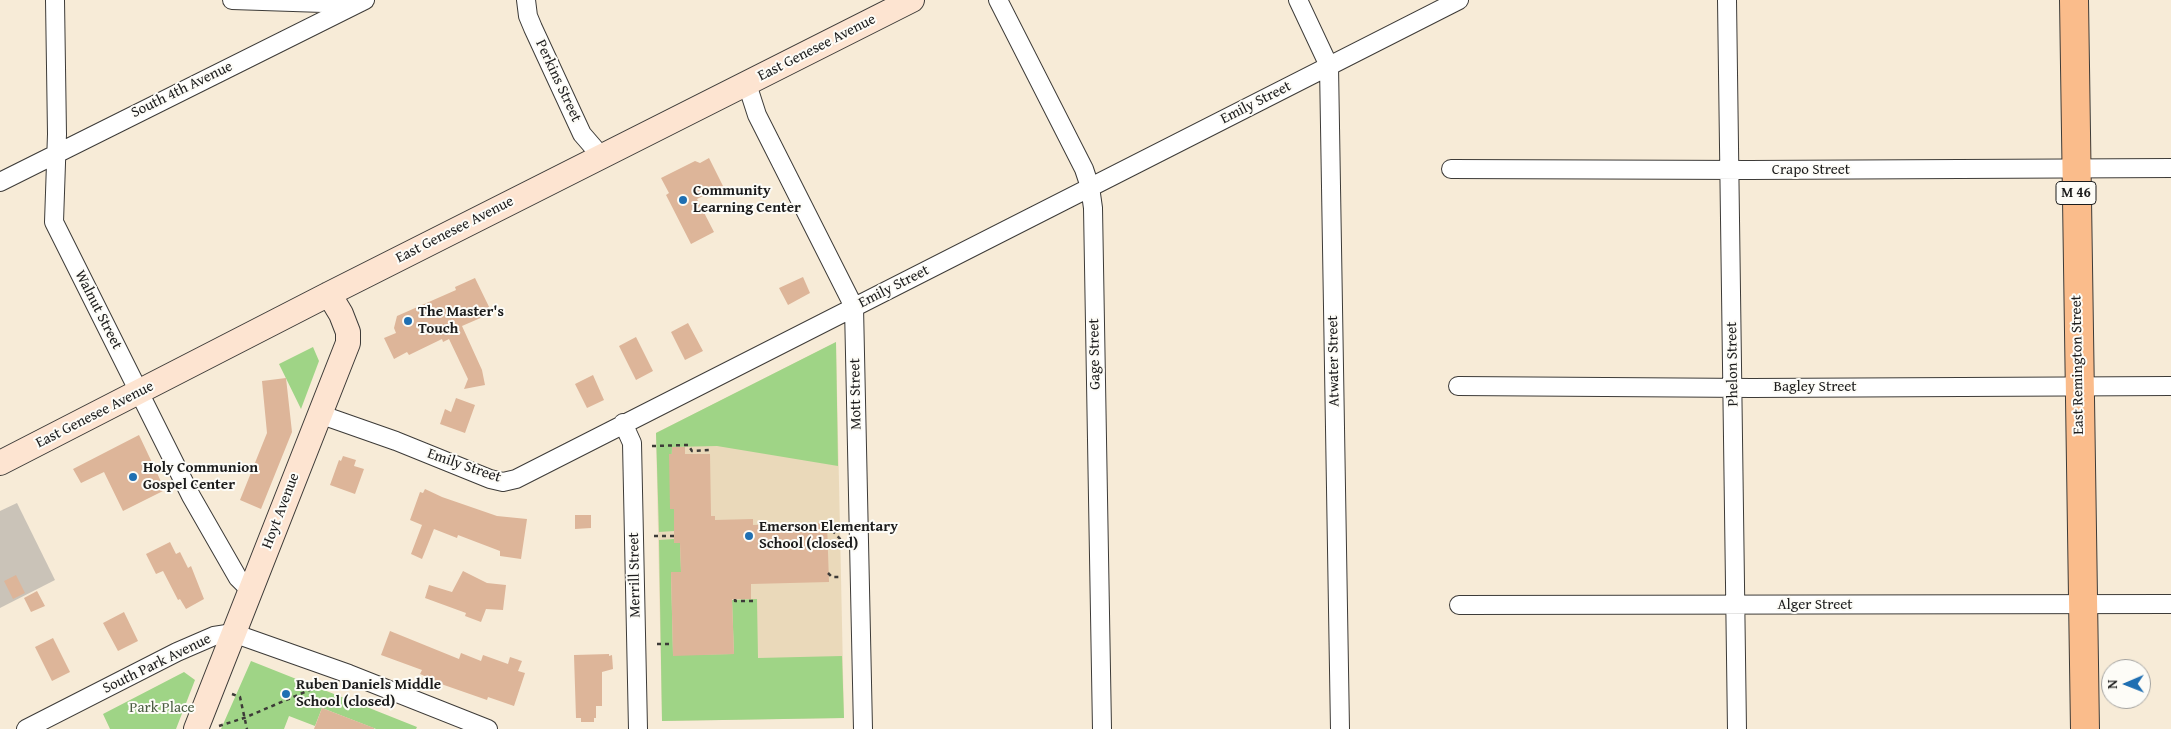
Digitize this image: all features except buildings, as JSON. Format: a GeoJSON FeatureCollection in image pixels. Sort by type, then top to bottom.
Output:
{"type":"FeatureCollection","features":[{"type":"Feature","properties":{"kind":"highway","name":"East Remington Street"},"geometry":{"type":"LineString","coordinates":[[2074,0],[2078,386],[2085,729]]}},
{"type":"Feature","properties":{"kind":"main road","name":"East Genesee Avenue"},"geometry":{"type":"LineString","coordinates":[[0,463],[329,294],[912,0]]}},
{"type":"Feature","properties":{"kind":"main road","name":"Hoyt Avenue"},"geometry":{"type":"LineString","coordinates":[[207,727],[233,633],[348,343],[348,332],[341,314],[329,294]]}},
{"type":"Feature","properties":{"kind":"street","name":"Walnut Street"},"geometry":{"type":"LineString","coordinates":[[55,0],[57,152],[54,222],[191,496],[238,578],[250,590]]}},
{"type":"Feature","properties":{"kind":"street"},"geometry":{"type":"LineString","coordinates":[[232,0],[361,2]]}},
{"type":"Feature","properties":{"kind":"street","name":"Perkins Street"},"geometry":{"type":"LineString","coordinates":[[526,0],[528,16],[533,28],[582,134],[601,156]]}},
{"type":"Feature","properties":{"kind":"street","name":"Gage Street"},"geometry":{"type":"LineString","coordinates":[[998,0],[1084,169],[1090,187],[1093,218],[1102,729]]}},
{"type":"Feature","properties":{"kind":"street","name":"Atwater Street"},"geometry":{"type":"LineString","coordinates":[[1298,0],[1330,66],[1340,729]]}},
{"type":"Feature","properties":{"kind":"street","name":"Emily Street"},"geometry":{"type":"LineString","coordinates":[[320,414],[503,482],[516,479],[1459,0]]}},
{"type":"Feature","properties":{"kind":"street","name":"Phelon Street"},"geometry":{"type":"LineString","coordinates":[[1727,0],[1738,729]]}},
{"type":"Feature","properties":{"kind":"street","name":"South 4th Avenue"},"geometry":{"type":"LineString","coordinates":[[0,182],[361,2]]}},
{"type":"Feature","properties":{"kind":"street","name":"Mott Street"},"geometry":{"type":"LineString","coordinates":[[747,84],[757,115],[854,307],[863,729]]}},
{"type":"Feature","properties":{"kind":"street","name":"Crapo Street"},"geometry":{"type":"LineString","coordinates":[[1451,169],[2171,168]]}},
{"type":"Feature","properties":{"kind":"street","name":"Bagley Street"},"geometry":{"type":"LineString","coordinates":[[1458,386],[1733,388],[2171,386]]}},
{"type":"Feature","properties":{"kind":"street","name":"Merrill Street"},"geometry":{"type":"LineString","coordinates":[[623,423],[632,442],[638,729]]}},
{"type":"Feature","properties":{"kind":"street","name":"Alger Street"},"geometry":{"type":"LineString","coordinates":[[1459,605],[2171,604]]}},
{"type":"Feature","properties":{"kind":"street","name":"South Park Avenue"},"geometry":{"type":"LineString","coordinates":[[26,729],[177,652],[214,636],[233,633],[349,674],[488,729]]}},
{"type":"Feature","properties":{"kind":"path"},"geometry":{"type":"LineString","coordinates":[[652,446],[688,445],[692,451],[703,452],[710,450]]}},
{"type":"Feature","properties":{"kind":"path"},"geometry":{"type":"LineString","coordinates":[[830,523],[832,529],[842,541]]}},
{"type":"Feature","properties":{"kind":"path"},"geometry":{"type":"LineString","coordinates":[[654,536],[674,536]]}},
{"type":"Feature","properties":{"kind":"path"},"geometry":{"type":"LineString","coordinates":[[828,573],[832,577],[842,577]]}},
{"type":"Feature","properties":{"kind":"path"},"geometry":{"type":"LineString","coordinates":[[734,599],[735,602],[757,601]]}},
{"type":"Feature","properties":{"kind":"path"},"geometry":{"type":"LineString","coordinates":[[657,644],[672,644]]}},
{"type":"Feature","properties":{"kind":"path"},"geometry":{"type":"LineString","coordinates":[[207,727],[244,718],[319,686]]}},
{"type":"Feature","properties":{"kind":"path"},"geometry":{"type":"LineString","coordinates":[[232,694],[240,697],[247,729]]}},
{"type":"Feature","properties":{"kind":"shaded area","name":"Emerson Elementary School (closed)"},"geometry":{"type":"Polygon","coordinates":[[[836,342],[844,718],[662,721],[656,433],[836,342]]]}},
{"type":"Feature","properties":{"kind":"shaded area"},"geometry":{"type":"Polygon","coordinates":[[[17,503],[55,580],[0,608],[0,511],[17,503]]]}},
{"type":"Feature","properties":{"kind":"green space"},"geometry":{"type":"Polygon","coordinates":[[[836,342],[838,466],[717,446],[672,447],[670,509],[674,509],[674,531],[659,532],[656,433],[836,342]]]}},
{"type":"Feature","properties":{"kind":"green space"},"geometry":{"type":"Polygon","coordinates":[[[313,347],[319,361],[301,409],[279,364],[313,347]]]}},
{"type":"Feature","properties":{"kind":"green space"},"geometry":{"type":"Polygon","coordinates":[[[674,539],[674,543],[680,543],[681,572],[671,573],[673,655],[734,654],[732,600],[757,599],[758,658],[842,656],[844,718],[662,721],[659,540],[674,539]]]}},
{"type":"Feature","properties":{"kind":"green space","name":"Ruben Daniels Middle School (closed)"},"geometry":{"type":"Polygon","coordinates":[[[251,661],[417,727],[416,729],[376,729],[322,708],[315,726],[289,716],[284,729],[221,729],[251,661]]]}},
{"type":"Feature","properties":{"kind":"green space","name":"Park Place"},"geometry":{"type":"Polygon","coordinates":[[[184,672],[195,680],[176,729],[110,729],[103,714],[184,672]]]}},
{"type":"Feature","properties":{"kind":"place","name":"Community Learning Center"},"geometry":{"type":"Point","coordinates":[683,200]}},
{"type":"Feature","properties":{"kind":"place","name":"The Master's Touch"},"geometry":{"type":"Point","coordinates":[408,321]}},
{"type":"Feature","properties":{"kind":"place","name":"Holy Communion Gospel Center"},"geometry":{"type":"Point","coordinates":[133,477]}},
{"type":"Feature","properties":{"kind":"place","name":"Emerson Elementary School (closed)"},"geometry":{"type":"Point","coordinates":[749,536]}},
{"type":"Feature","properties":{"kind":"place","name":"Ruben Daniels Middle School (closed)"},"geometry":{"type":"Point","coordinates":[286,694]}}]}
